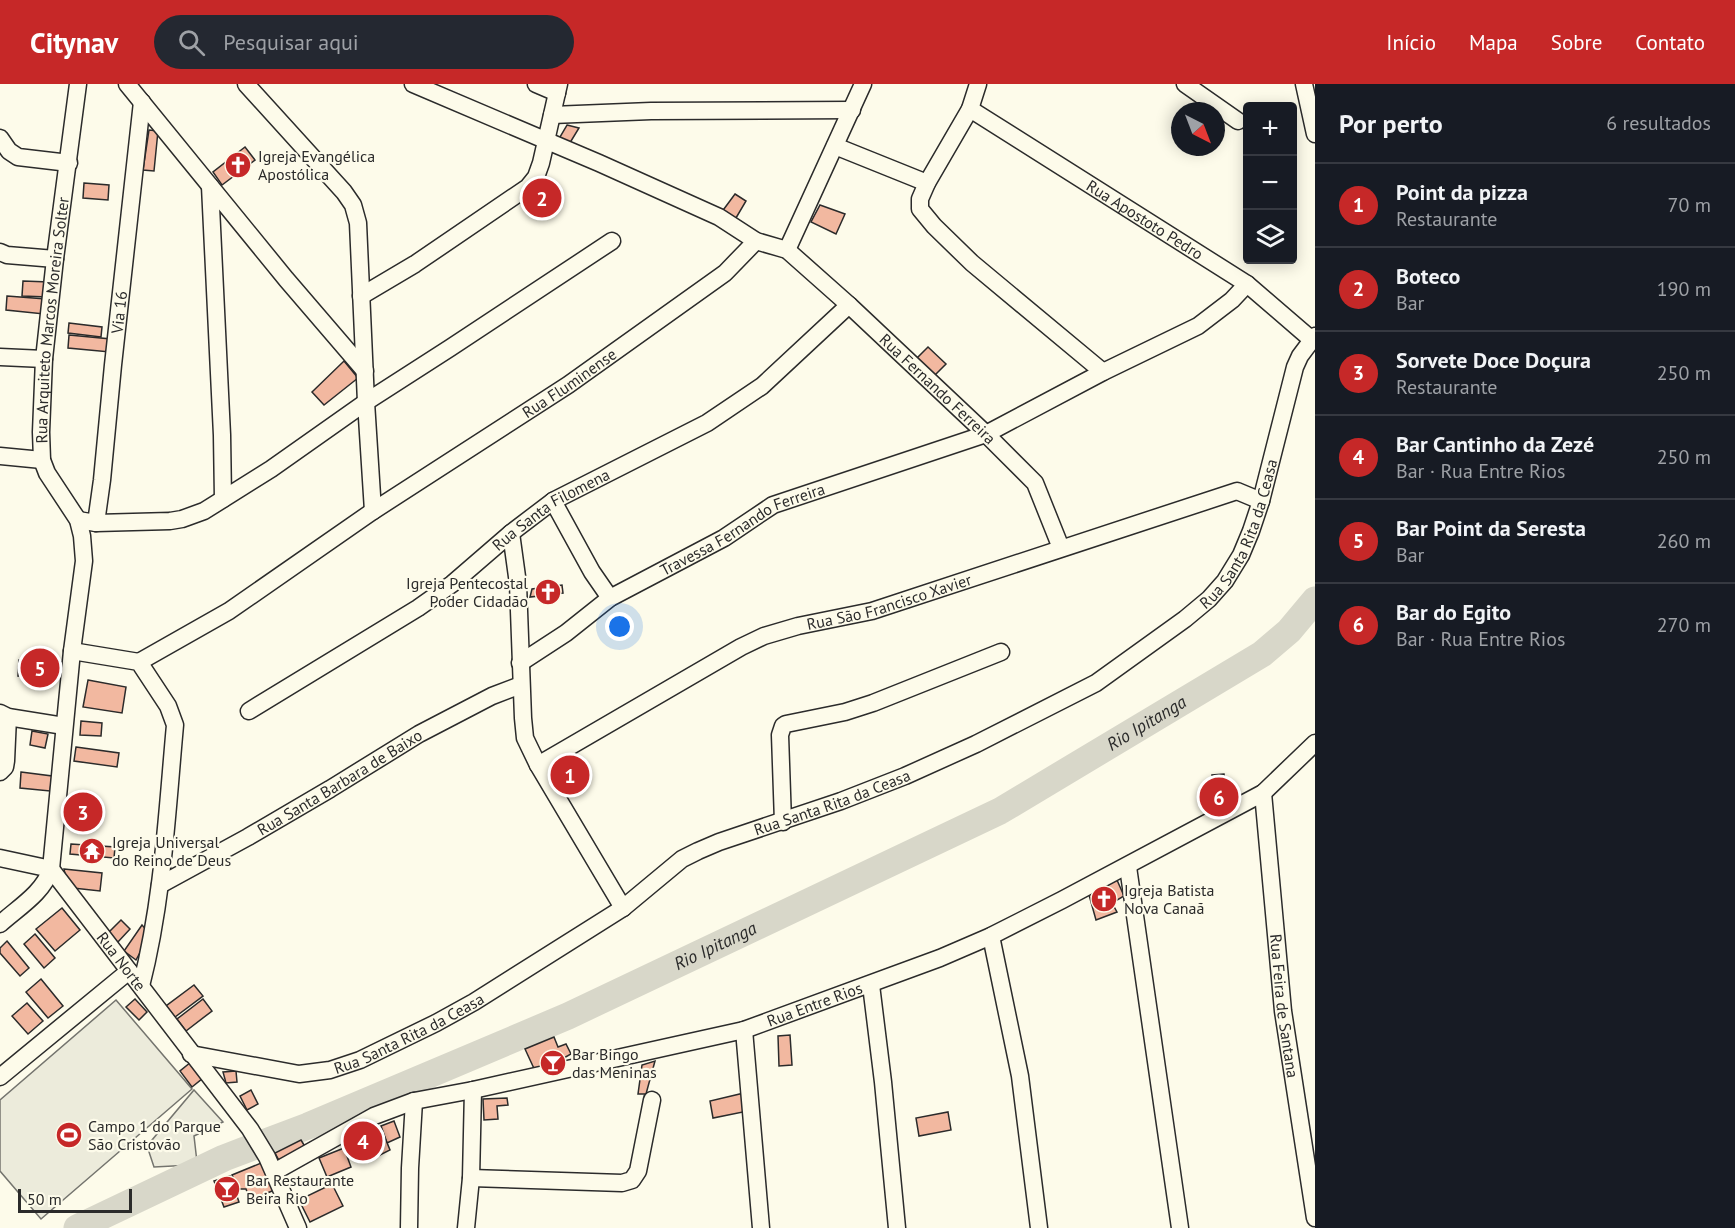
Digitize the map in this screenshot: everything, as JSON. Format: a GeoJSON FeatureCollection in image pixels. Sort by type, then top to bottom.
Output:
{"type":"FeatureCollection","features":[{"type":"Feature","properties":{"kind":"street","name":"Rua Arquiteto Marcos Moreira Solter"},"geometry":{"type":"LineString","coordinates":[[51,868],[72,651],[84,561],[78,520],[47,474],[42,460],[41,432],[44,359],[78,84]]}},
{"type":"Feature","properties":{"kind":"street"},"geometry":{"type":"LineString","coordinates":[[127,84],[286,279],[365,371]]}},
{"type":"Feature","properties":{"kind":"street"},"geometry":{"type":"LineString","coordinates":[[246,84],[344,192],[353,205],[358,223],[373,511]]}},
{"type":"Feature","properties":{"kind":"street"},"geometry":{"type":"LineString","coordinates":[[413,84],[719,217],[756,241],[787,250],[863,84]]}},
{"type":"Feature","properties":{"kind":"street"},"geometry":{"type":"LineString","coordinates":[[361,296],[415,264],[516,197],[537,177],[558,88],[536,84]]}},
{"type":"Feature","properties":{"kind":"street"},"geometry":{"type":"LineString","coordinates":[[978,84],[970,109],[927,183],[920,199],[921,209],[924,215],[972,263],[1103,372]]}},
{"type":"Feature","properties":{"kind":"street"},"geometry":{"type":"LineString","coordinates":[[1185,84],[1239,121]]}},
{"type":"Feature","properties":{"kind":"street"},"geometry":{"type":"LineString","coordinates":[[1304,84],[1315,134]]}},
{"type":"Feature","properties":{"kind":"street","name":"Via 16"},"geometry":{"type":"LineString","coordinates":[[96,523],[142,102]]}},
{"type":"Feature","properties":{"kind":"street","name":"Rua Apostoto Pedro"},"geometry":{"type":"LineString","coordinates":[[970,109],[1247,284],[1313,338]]}},
{"type":"Feature","properties":{"kind":"street"},"geometry":{"type":"LineString","coordinates":[[552,115],[651,111],[852,110]]}},
{"type":"Feature","properties":{"kind":"street"},"geometry":{"type":"LineString","coordinates":[[0,138],[9,151],[18,157],[69,163]]}},
{"type":"Feature","properties":{"kind":"street"},"geometry":{"type":"LineString","coordinates":[[835,146],[927,183]]}},
{"type":"Feature","properties":{"kind":"street"},"geometry":{"type":"LineString","coordinates":[[210,186],[223,499]]}},
{"type":"Feature","properties":{"kind":"street"},"geometry":{"type":"LineString","coordinates":[[78,520],[96,523],[134,523],[182,519],[204,511],[288,458],[366,402],[612,241]]}},
{"type":"Feature","properties":{"kind":"street","name":"Rua Fluminense"},"geometry":{"type":"LineString","coordinates":[[139,662],[229,611],[373,511],[568,385],[726,273],[756,241]]}},
{"type":"Feature","properties":{"kind":"street","name":"Rua Fernando Ferreira"},"geometry":{"type":"LineString","coordinates":[[787,250],[849,305],[1035,483],[1061,548]]}},
{"type":"Feature","properties":{"kind":"street"},"geometry":{"type":"LineString","coordinates":[[0,252],[7,255],[55,259]]}},
{"type":"Feature","properties":{"kind":"street","name":"Travessa Fernando Ferreira"},"geometry":{"type":"LineString","coordinates":[[520,663],[566,633],[610,598],[724,538],[773,506],[986,434],[1103,372],[1198,326],[1232,300],[1247,284]]}},
{"type":"Feature","properties":{"kind":"street","name":"Rua Santa Filomena"},"geometry":{"type":"LineString","coordinates":[[249,711],[452,585],[511,533],[553,501],[716,417],[762,386],[849,305]]}},
{"type":"Feature","properties":{"kind":"street","name":"Rua Santa Rita da Ceasa"},"geometry":{"type":"LineString","coordinates":[[191,1054],[299,1074],[330,1070],[360,1060],[474,1002],[623,908],[682,859],[719,842],[783,822],[905,777],[1096,683],[1185,619],[1225,581],[1241,555],[1261,501],[1294,367],[1313,338]]}},
{"type":"Feature","properties":{"kind":"street"},"geometry":{"type":"LineString","coordinates":[[0,357],[44,359]]}},
{"type":"Feature","properties":{"kind":"street"},"geometry":{"type":"LineString","coordinates":[[0,456],[42,460]]}},
{"type":"Feature","properties":{"kind":"street","name":"Rua São Francisco Xavier"},"geometry":{"type":"LineString","coordinates":[[538,765],[741,647],[764,636],[872,610],[1237,491],[1261,501]]}},
{"type":"Feature","properties":{"kind":"street"},"geometry":{"type":"LineString","coordinates":[[553,501],[592,572],[610,598]]}},
{"type":"Feature","properties":{"kind":"street"},"geometry":{"type":"LineString","coordinates":[[511,533],[518,584],[525,738],[538,765],[623,908]]}},
{"type":"Feature","properties":{"kind":"street"},"geometry":{"type":"LineString","coordinates":[[72,651],[139,662],[168,706],[175,725],[160,885],[150,950],[141,986]]}},
{"type":"Feature","properties":{"kind":"street"},"geometry":{"type":"LineString","coordinates":[[783,822],[780,735],[783,726],[873,704],[1001,652]]}},
{"type":"Feature","properties":{"kind":"street","name":"Rua Santa Barbara de Baixo"},"geometry":{"type":"LineString","coordinates":[[160,885],[248,837],[419,734],[492,696],[521,686]]}},
{"type":"Feature","properties":{"kind":"street"},"geometry":{"type":"LineString","coordinates":[[0,772],[5,767],[6,761],[4,715],[64,726]]}},
{"type":"Feature","properties":{"kind":"street","name":"Rua Entre Rios"},"geometry":{"type":"LineString","coordinates":[[271,1164],[374,1116],[414,1101],[744,1030],[940,958],[992,936],[1128,867],[1263,793],[1315,743]]}},
{"type":"Feature","properties":{"kind":"street","name":"Rua Feira de Santana"},"geometry":{"type":"LineString","coordinates":[[1263,793],[1283,1011],[1315,1218]]}},
{"type":"Feature","properties":{"kind":"street"},"geometry":{"type":"LineString","coordinates":[[0,858],[51,868],[40,890],[0,924]]}},
{"type":"Feature","properties":{"kind":"street"},"geometry":{"type":"LineString","coordinates":[[1128,867],[1180,1228]]}},
{"type":"Feature","properties":{"kind":"street","name":"Rua Norte"},"geometry":{"type":"LineString","coordinates":[[51,868],[250,1129],[271,1164],[298,1228]]}},
{"type":"Feature","properties":{"kind":"street"},"geometry":{"type":"LineString","coordinates":[[992,936],[1020,1076],[1039,1228]]}},
{"type":"Feature","properties":{"kind":"street"},"geometry":{"type":"LineString","coordinates":[[0,1077],[129,971]]}},
{"type":"Feature","properties":{"kind":"street"},"geometry":{"type":"LineString","coordinates":[[871,985],[897,1228]]}},
{"type":"Feature","properties":{"kind":"street"},"geometry":{"type":"LineString","coordinates":[[744,1030],[757,1227]]}},
{"type":"Feature","properties":{"kind":"street"},"geometry":{"type":"LineString","coordinates":[[466,1228],[471,1178],[473,1090]]}},
{"type":"Feature","properties":{"kind":"street"},"geometry":{"type":"LineString","coordinates":[[471,1178],[628,1182],[638,1171],[652,1100]]}},
{"type":"Feature","properties":{"kind":"street"},"geometry":{"type":"LineString","coordinates":[[409,1228],[414,1101]]}},
{"type":"Feature","properties":{"kind":"shaded area","name":"Campo 1 do Parque São Cristovão"},"geometry":{"type":"Polygon","coordinates":[[[116,1000],[192,1089],[41,1219],[0,1171],[0,1100],[116,1000]]]}},
{"type":"Feature","properties":{"kind":"shaded area"},"geometry":{"type":"Polygon","coordinates":[[[194,1090],[223,1122],[194,1136],[197,1162],[192,1165],[154,1167],[147,1146],[194,1090]]]}},
{"type":"Feature","properties":{"kind":"building"},"geometry":{"type":"Polygon","coordinates":[[[567,125],[579,128],[568,146],[557,142],[567,125]]]}},
{"type":"Feature","properties":{"kind":"building"},"geometry":{"type":"Polygon","coordinates":[[[149,130],[158,131],[154,171],[143,170],[149,130]]]}},
{"type":"Feature","properties":{"kind":"building"},"geometry":{"type":"Polygon","coordinates":[[[245,147],[255,160],[222,185],[213,172],[245,147]]]}},
{"type":"Feature","properties":{"kind":"building"},"geometry":{"type":"Polygon","coordinates":[[[84,183],[109,185],[108,200],[83,198],[84,183]]]}},
{"type":"Feature","properties":{"kind":"building"},"geometry":{"type":"Polygon","coordinates":[[[542,190],[551,195],[541,216],[530,201],[542,190]]]}},
{"type":"Feature","properties":{"kind":"building"},"geometry":{"type":"Polygon","coordinates":[[[735,194],[746,201],[733,223],[721,213],[735,194]]]}},
{"type":"Feature","properties":{"kind":"building"},"geometry":{"type":"Polygon","coordinates":[[[820,205],[845,214],[836,234],[811,222],[820,205]]]}},
{"type":"Feature","properties":{"kind":"building"},"geometry":{"type":"Polygon","coordinates":[[[23,281],[49,282],[48,297],[22,296],[23,281]]]}},
{"type":"Feature","properties":{"kind":"building"},"geometry":{"type":"Polygon","coordinates":[[[7,296],[46,299],[44,314],[6,310],[7,296]]]}},
{"type":"Feature","properties":{"kind":"building"},"geometry":{"type":"Polygon","coordinates":[[[69,323],[102,327],[101,337],[68,333],[69,323]]]}},
{"type":"Feature","properties":{"kind":"building"},"geometry":{"type":"Polygon","coordinates":[[[69,335],[111,339],[110,352],[68,348],[69,335]]]}},
{"type":"Feature","properties":{"kind":"building"},"geometry":{"type":"Polygon","coordinates":[[[928,347],[946,364],[934,376],[916,359],[928,347]]]}},
{"type":"Feature","properties":{"kind":"building"},"geometry":{"type":"Polygon","coordinates":[[[344,361],[358,378],[324,405],[312,392],[344,361]]]}},
{"type":"Feature","properties":{"kind":"building"},"geometry":{"type":"Polygon","coordinates":[[[562,585],[563,593],[530,597],[532,589],[562,585]]]}},
{"type":"Feature","properties":{"kind":"building"},"geometry":{"type":"Polygon","coordinates":[[[19,660],[66,662],[65,678],[18,676],[19,660]]]}},
{"type":"Feature","properties":{"kind":"building"},"geometry":{"type":"Polygon","coordinates":[[[88,680],[126,687],[122,713],[83,707],[88,680]]]}},
{"type":"Feature","properties":{"kind":"building"},"geometry":{"type":"Polygon","coordinates":[[[81,721],[102,723],[101,736],[80,735],[81,721]]]}},
{"type":"Feature","properties":{"kind":"building"},"geometry":{"type":"Polygon","coordinates":[[[32,731],[48,734],[45,748],[30,745],[32,731]]]}},
{"type":"Feature","properties":{"kind":"building"},"geometry":{"type":"Polygon","coordinates":[[[76,747],[119,753],[117,767],[74,761],[76,747]]]}},
{"type":"Feature","properties":{"kind":"building"},"geometry":{"type":"Polygon","coordinates":[[[21,772],[52,776],[50,791],[20,788],[21,772]]]}},
{"type":"Feature","properties":{"kind":"building"},"geometry":{"type":"Polygon","coordinates":[[[1224,774],[1227,799],[1216,804],[1212,775],[1224,774]]]}},
{"type":"Feature","properties":{"kind":"building"},"geometry":{"type":"Polygon","coordinates":[[[76,804],[88,804],[87,817],[75,816],[76,804]]]}},
{"type":"Feature","properties":{"kind":"building"},"geometry":{"type":"Polygon","coordinates":[[[71,844],[115,847],[114,858],[70,854],[71,844]]]}},
{"type":"Feature","properties":{"kind":"building"},"geometry":{"type":"Polygon","coordinates":[[[64,869],[102,873],[100,891],[73,888],[67,884],[64,869]]]}},
{"type":"Feature","properties":{"kind":"building"},"geometry":{"type":"Polygon","coordinates":[[[1117,880],[1124,896],[1112,903],[1117,912],[1096,920],[1089,895],[1117,880]]]}},
{"type":"Feature","properties":{"kind":"building"},"geometry":{"type":"Polygon","coordinates":[[[62,908],[80,930],[55,951],[36,929],[62,908]]]}},
{"type":"Feature","properties":{"kind":"building"},"geometry":{"type":"Polygon","coordinates":[[[121,920],[130,929],[117,943],[107,934],[121,920]]]}},
{"type":"Feature","properties":{"kind":"building"},"geometry":{"type":"Polygon","coordinates":[[[142,925],[150,934],[136,960],[124,951],[142,925]]]}},
{"type":"Feature","properties":{"kind":"building"},"geometry":{"type":"Polygon","coordinates":[[[35,934],[55,958],[44,968],[24,944],[35,934]]]}},
{"type":"Feature","properties":{"kind":"building"},"geometry":{"type":"Polygon","coordinates":[[[7,941],[29,968],[20,976],[0,953],[0,948],[7,941]]]}},
{"type":"Feature","properties":{"kind":"building"},"geometry":{"type":"Polygon","coordinates":[[[41,979],[63,1006],[48,1018],[26,992],[41,979]]]}},
{"type":"Feature","properties":{"kind":"building"},"geometry":{"type":"Polygon","coordinates":[[[194,985],[203,996],[175,1017],[166,1006],[194,985]]]}},
{"type":"Feature","properties":{"kind":"building"},"geometry":{"type":"Polygon","coordinates":[[[135,999],[147,1012],[139,1020],[126,1007],[135,999]]]}},
{"type":"Feature","properties":{"kind":"building"},"geometry":{"type":"Polygon","coordinates":[[[203,999],[212,1011],[186,1031],[177,1019],[203,999]]]}},
{"type":"Feature","properties":{"kind":"building"},"geometry":{"type":"Polygon","coordinates":[[[27,1003],[43,1021],[28,1034],[12,1016],[27,1003]]]}},
{"type":"Feature","properties":{"kind":"building"},"geometry":{"type":"Polygon","coordinates":[[[790,1035],[792,1065],[779,1066],[778,1036],[790,1035]]]}},
{"type":"Feature","properties":{"kind":"building"},"geometry":{"type":"Polygon","coordinates":[[[554,1037],[558,1047],[566,1044],[571,1054],[562,1059],[562,1065],[537,1075],[525,1049],[554,1037]]]}},
{"type":"Feature","properties":{"kind":"building"},"geometry":{"type":"Polygon","coordinates":[[[655,1061],[646,1094],[638,1094],[642,1065],[655,1061]]]}},
{"type":"Feature","properties":{"kind":"building"},"geometry":{"type":"Polygon","coordinates":[[[191,1062],[203,1078],[192,1087],[180,1071],[191,1062]]]}},
{"type":"Feature","properties":{"kind":"building"},"geometry":{"type":"Polygon","coordinates":[[[236,1071],[237,1082],[226,1083],[223,1072],[236,1071]]]}},
{"type":"Feature","properties":{"kind":"building"},"geometry":{"type":"Polygon","coordinates":[[[251,1090],[258,1104],[247,1110],[240,1096],[251,1090]]]}},
{"type":"Feature","properties":{"kind":"building"},"geometry":{"type":"Polygon","coordinates":[[[744,1093],[748,1111],[713,1118],[710,1101],[744,1093]]]}},
{"type":"Feature","properties":{"kind":"building"},"geometry":{"type":"Polygon","coordinates":[[[507,1098],[508,1105],[497,1106],[498,1119],[484,1120],[483,1099],[507,1098]]]}},
{"type":"Feature","properties":{"kind":"building"},"geometry":{"type":"Polygon","coordinates":[[[948,1112],[951,1130],[919,1136],[916,1118],[948,1112]]]}},
{"type":"Feature","properties":{"kind":"building"},"geometry":{"type":"Polygon","coordinates":[[[394,1121],[400,1137],[387,1143],[381,1126],[394,1121]]]}},
{"type":"Feature","properties":{"kind":"building"},"geometry":{"type":"Polygon","coordinates":[[[381,1128],[390,1150],[378,1156],[368,1134],[381,1128]]]}},
{"type":"Feature","properties":{"kind":"building"},"geometry":{"type":"Polygon","coordinates":[[[367,1133],[371,1141],[358,1148],[354,1140],[367,1133]]]}},
{"type":"Feature","properties":{"kind":"building"},"geometry":{"type":"Polygon","coordinates":[[[301,1140],[307,1150],[281,1164],[275,1153],[301,1140]]]}},
{"type":"Feature","properties":{"kind":"building"},"geometry":{"type":"Polygon","coordinates":[[[344,1148],[351,1167],[327,1177],[319,1158],[344,1148]]]}},
{"type":"Feature","properties":{"kind":"building"},"geometry":{"type":"Polygon","coordinates":[[[266,1161],[277,1189],[250,1200],[246,1189],[238,1189],[232,1175],[266,1161]]]}},
{"type":"Feature","properties":{"kind":"building"},"geometry":{"type":"Polygon","coordinates":[[[230,1176],[239,1202],[224,1207],[214,1181],[230,1176]]]}},
{"type":"Feature","properties":{"kind":"building"},"geometry":{"type":"Polygon","coordinates":[[[332,1184],[343,1206],[310,1222],[299,1200],[332,1184]]]}},
{"type":"Feature","properties":{"kind":"waterway","name":"Rio Ipitanga"},"geometry":{"type":"LineString","coordinates":[[77,1228],[224,1158],[308,1126],[568,1016],[1000,811],[1262,654],[1289,631],[1315,600]]}},
{"type":"Feature","properties":{"kind":"place","name":"Igreja Evangélica Apostólica"},"geometry":{"type":"Point","coordinates":[238,165]}},
{"type":"Feature","properties":{"kind":"place","name":"Boteco"},"geometry":{"type":"Point","coordinates":[542,198]}},
{"type":"Feature","properties":{"kind":"place","name":"Igreja Pentecostal Poder Cidadão"},"geometry":{"type":"Point","coordinates":[548,592]}},
{"type":"Feature","properties":{"kind":"place","name":"Bar Point da Seresta"},"geometry":{"type":"Point","coordinates":[40,668]}},
{"type":"Feature","properties":{"kind":"place","name":"Point da pizza"},"geometry":{"type":"Point","coordinates":[570,775]}},
{"type":"Feature","properties":{"kind":"place","name":"Bar do Egito"},"geometry":{"type":"Point","coordinates":[1219,797]}},
{"type":"Feature","properties":{"kind":"place","name":"Sorvete Doce Doçura"},"geometry":{"type":"Point","coordinates":[83,812]}},
{"type":"Feature","properties":{"kind":"place","name":"Igreja Universal do Reino de Deus"},"geometry":{"type":"Point","coordinates":[92,851]}},
{"type":"Feature","properties":{"kind":"place","name":"Igreja Batista Nova Canaã"},"geometry":{"type":"Point","coordinates":[1104,899]}},
{"type":"Feature","properties":{"kind":"place","name":"Bar Bingo das Meninas"},"geometry":{"type":"Point","coordinates":[553,1063]}},
{"type":"Feature","properties":{"kind":"place","name":"Campo 1 do Parque São Cristovão"},"geometry":{"type":"Point","coordinates":[69,1135]}},
{"type":"Feature","properties":{"kind":"place","name":"Bar Cantinho da Zezé"},"geometry":{"type":"Point","coordinates":[363,1141]}},
{"type":"Feature","properties":{"kind":"place","name":"Bar Restaurante Beira Rio"},"geometry":{"type":"Point","coordinates":[227,1189]}}]}
